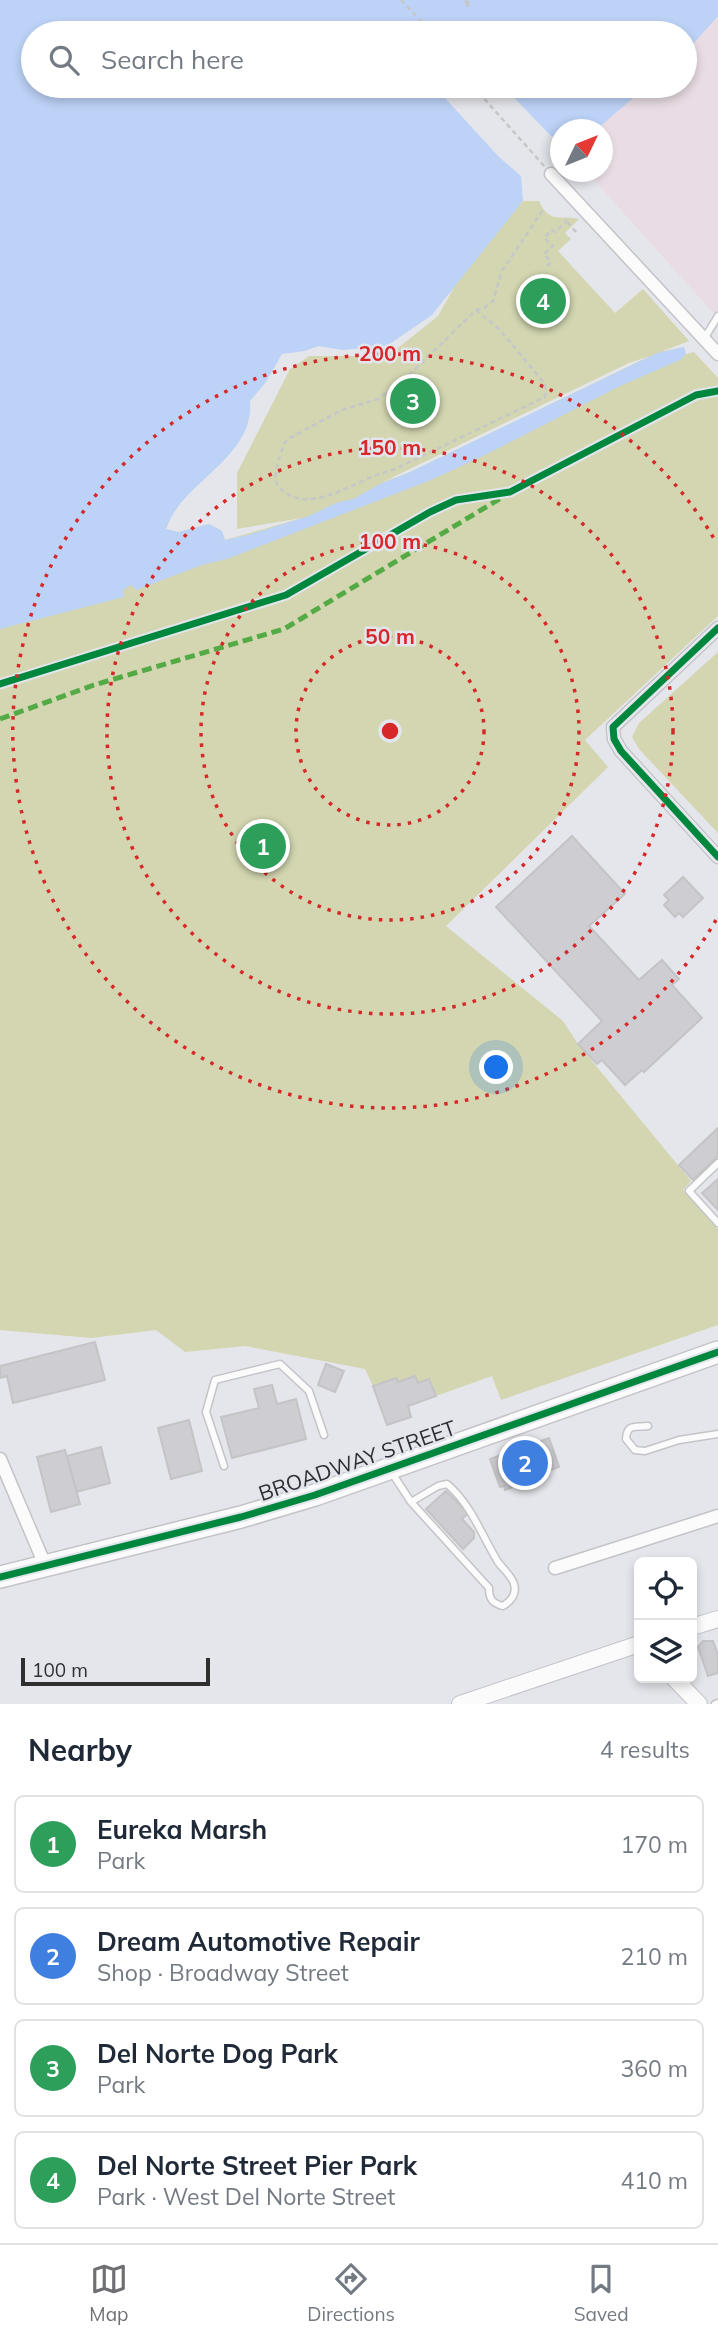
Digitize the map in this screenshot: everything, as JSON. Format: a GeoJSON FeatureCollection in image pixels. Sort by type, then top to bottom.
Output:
{"type":"FeatureCollection","features":[{"type":"Feature","properties":{"kind":"highway","name":"BROADWAY STREET"},"geometry":{"type":"LineString","coordinates":[[0,1577],[241,1517],[315,1495],[718,1352]]}},
{"type":"Feature","properties":{"kind":"street"},"geometry":{"type":"LineString","coordinates":[[558,182],[718,354]]}},
{"type":"Feature","properties":{"kind":"street"},"geometry":{"type":"LineString","coordinates":[[718,628],[613,727],[614,739],[625,756],[718,858]]}},
{"type":"Feature","properties":{"kind":"street"},"geometry":{"type":"LineString","coordinates":[[0,1460],[45,1565]]}},
{"type":"Feature","properties":{"kind":"street"},"geometry":{"type":"LineString","coordinates":[[555,1568],[718,1516]]}},
{"type":"Feature","properties":{"kind":"street"},"geometry":{"type":"LineString","coordinates":[[697,1626],[718,1619]]}},
{"type":"Feature","properties":{"kind":"street"},"geometry":{"type":"LineString","coordinates":[[463,1704],[634,1646]]}},
{"type":"Feature","properties":{"kind":"street"},"geometry":{"type":"LineString","coordinates":[[679,1683],[699,1704]]}},
{"type":"Feature","properties":{"kind":"lane"},"geometry":{"type":"LineString","coordinates":[[704,339],[718,316]]}},
{"type":"Feature","properties":{"kind":"lane"},"geometry":{"type":"LineString","coordinates":[[718,1163],[689,1191],[718,1223]]}},
{"type":"Feature","properties":{"kind":"lane"},"geometry":{"type":"LineString","coordinates":[[224,1466],[206,1412],[215,1380],[280,1364],[309,1391],[324,1436]]}},
{"type":"Feature","properties":{"kind":"lane"},"geometry":{"type":"LineString","coordinates":[[648,1426],[630,1427],[626,1433],[626,1440],[635,1450],[645,1451],[679,1440],[718,1434]]}},
{"type":"Feature","properties":{"kind":"lane"},"geometry":{"type":"LineString","coordinates":[[389,1468],[411,1502],[489,1588],[489,1598],[494,1604],[503,1606],[511,1601],[514,1583],[483,1537],[468,1507],[455,1491],[447,1484],[438,1486],[411,1502]]}},
{"type":"Feature","properties":{"kind":"path"},"geometry":{"type":"LineString","coordinates":[[401,0],[421,21]]}},
{"type":"Feature","properties":{"kind":"path"},"geometry":{"type":"LineString","coordinates":[[484,98],[550,173]]}},
{"type":"Feature","properties":{"kind":"path"},"geometry":{"type":"LineString","coordinates":[[476,310],[499,329],[545,384],[545,397],[393,470],[380,472],[328,495],[307,499],[290,496],[280,489],[276,480],[284,444],[288,439],[342,410],[378,400],[407,377],[476,310],[493,301],[502,271],[543,210]]}},
{"type":"Feature","properties":{"kind":"path"},"geometry":{"type":"LineString","coordinates":[[547,266],[551,262],[544,254],[552,246],[544,237],[552,230],[555,232],[566,220],[577,233]]}},
{"type":"Feature","properties":{"kind":"shaded area"},"geometry":{"type":"Polygon","coordinates":[[[718,16],[718,318],[596,182],[613,182],[613,119],[609,119],[633,98],[697,98],[697,40],[718,16]]]}},
{"type":"Feature","properties":{"kind":"green space"},"geometry":{"type":"Polygon","coordinates":[[[0,146],[518,207],[523,201],[539,201],[551,216],[579,219],[565,233],[571,239],[558,251],[615,313],[643,289],[689,341],[661,352],[684,347],[686,354],[694,352],[718,378],[718,616],[585,740],[608,767],[446,926],[563,1021],[578,1044],[691,1181],[683,1190],[718,1229],[718,1325],[501,1400],[492,1376],[436,1396],[429,1379],[418,1383],[415,1376],[398,1382],[396,1378],[373,1386],[365,1369],[245,1346],[185,1352],[156,1330],[91,1338],[0,1330],[0,146]],[[453,289],[381,350],[357,349],[289,333],[173,512],[166,529],[178,532],[209,524],[222,531],[225,540],[302,518],[237,529],[237,473],[290,369],[309,356],[388,356],[438,316],[453,289]],[[650,356],[629,363],[383,482],[408,473],[650,356]]]}},
{"type":"Feature","properties":{"kind":"green space"},"geometry":{"type":"Polygon","coordinates":[[[718,652],[718,833],[639,749],[632,737],[639,723],[718,652]]]}},
{"type":"Feature","properties":{"kind":"water"},"geometry":{"type":"Polygon","coordinates":[[[0,0],[718,0],[718,16],[697,40],[697,21],[21,21],[21,98],[462,98],[526,177],[523,201],[432,315],[381,350],[342,350],[319,346],[282,354],[266,382],[250,401],[248,421],[241,438],[230,454],[174,512],[166,529],[178,532],[209,524],[222,531],[225,540],[309,516],[336,503],[353,499],[657,353],[684,347],[686,354],[680,360],[620,386],[431,480],[227,559],[202,565],[136,590],[131,585],[123,590],[124,597],[0,629],[0,0]]]}},
{"type":"Feature","properties":{"kind":"water"},"geometry":{"type":"Polygon","coordinates":[[[508,98],[633,98],[609,119],[550,119],[550,138],[508,98]]]}},
{"type":"Feature","properties":{"kind":"pier"},"geometry":{"type":"Polygon","coordinates":[[[445,98],[468,98],[520,155],[529,176],[526,201],[523,201],[521,176],[499,157],[445,98]]]}},
{"type":"Feature","properties":{"kind":"pier"},"geometry":{"type":"Polygon","coordinates":[[[503,98],[515,98],[550,135],[550,143],[531,129],[503,98]]]}},
{"type":"Feature","properties":{"kind":"building"},"geometry":{"type":"Polygon","coordinates":[[[572,836],[625,894],[589,926],[639,980],[662,960],[679,979],[672,985],[702,1018],[644,1072],[642,1070],[625,1085],[602,1060],[597,1064],[578,1044],[602,1021],[496,907],[572,836]]]}},
{"type":"Feature","properties":{"kind":"building"},"geometry":{"type":"Polygon","coordinates":[[[683,877],[703,898],[683,917],[679,913],[675,917],[664,905],[669,900],[664,895],[683,877]]]}},
{"type":"Feature","properties":{"kind":"building"},"geometry":{"type":"Polygon","coordinates":[[[718,1128],[718,1156],[693,1180],[679,1165],[718,1128]]]}},
{"type":"Feature","properties":{"kind":"building"},"geometry":{"type":"Polygon","coordinates":[[[718,1179],[718,1210],[702,1193],[718,1179]]]}},
{"type":"Feature","properties":{"kind":"building"},"geometry":{"type":"Polygon","coordinates":[[[95,1342],[105,1380],[13,1403],[7,1376],[0,1378],[0,1366],[95,1342]]]}},
{"type":"Feature","properties":{"kind":"building"},"geometry":{"type":"Polygon","coordinates":[[[326,1364],[344,1371],[335,1392],[318,1385],[326,1364]]]}},
{"type":"Feature","properties":{"kind":"building"},"geometry":{"type":"Polygon","coordinates":[[[415,1376],[418,1383],[429,1379],[436,1396],[408,1406],[411,1417],[387,1425],[373,1386],[396,1378],[398,1382],[415,1376]]]}},
{"type":"Feature","properties":{"kind":"building"},"geometry":{"type":"Polygon","coordinates":[[[272,1385],[277,1404],[296,1399],[306,1439],[232,1458],[221,1417],[259,1408],[254,1389],[272,1385]]]}},
{"type":"Feature","properties":{"kind":"building"},"geometry":{"type":"Polygon","coordinates":[[[189,1420],[202,1471],[171,1479],[158,1428],[189,1420]]]}},
{"type":"Feature","properties":{"kind":"building"},"geometry":{"type":"Polygon","coordinates":[[[549,1438],[559,1467],[518,1481],[519,1485],[505,1490],[504,1486],[500,1487],[490,1459],[549,1438]]]}},
{"type":"Feature","properties":{"kind":"building"},"geometry":{"type":"Polygon","coordinates":[[[101,1447],[110,1483],[76,1492],[67,1456],[101,1447]]]}},
{"type":"Feature","properties":{"kind":"building"},"geometry":{"type":"Polygon","coordinates":[[[65,1450],[80,1504],[51,1512],[37,1457],[65,1450]]]}},
{"type":"Feature","properties":{"kind":"building"},"geometry":{"type":"Polygon","coordinates":[[[446,1491],[468,1513],[462,1519],[474,1532],[474,1538],[463,1549],[426,1509],[446,1491]]]}},
{"type":"Feature","properties":{"kind":"building"},"geometry":{"type":"Polygon","coordinates":[[[703,1641],[713,1641],[718,1655],[718,1673],[708,1676],[698,1647],[703,1641]]]}},
{"type":"Feature","properties":{"kind":"marked path"},"geometry":{"type":"LineString","coordinates":[[0,719],[94,685],[284,629],[501,498]]}},
{"type":"Feature","properties":{"kind":"cycle path"},"geometry":{"type":"LineString","coordinates":[[0,684],[286,595],[430,512],[456,500],[510,492],[696,395],[718,391]]}},
{"type":"Feature","properties":{"kind":"cycle path"},"geometry":{"type":"LineString","coordinates":[[718,628],[613,727],[614,739],[621,751],[718,857]]}},
{"type":"Feature","properties":{"kind":"cycle path"},"geometry":{"type":"LineString","coordinates":[[0,1577],[241,1517],[315,1495],[718,1352]]}},
{"type":"Feature","properties":{"kind":"place","name":"Del Norte Street Pier Park"},"geometry":{"type":"Point","coordinates":[543,301]}},
{"type":"Feature","properties":{"kind":"place","name":"Del Norte Dog Park"},"geometry":{"type":"Point","coordinates":[413,401]}},
{"type":"Feature","properties":{"kind":"place","name":"Eureka Marsh"},"geometry":{"type":"Point","coordinates":[263,846]}},
{"type":"Feature","properties":{"kind":"place","name":"Dream Automotive Repair"},"geometry":{"type":"Point","coordinates":[525,1463]}}]}
